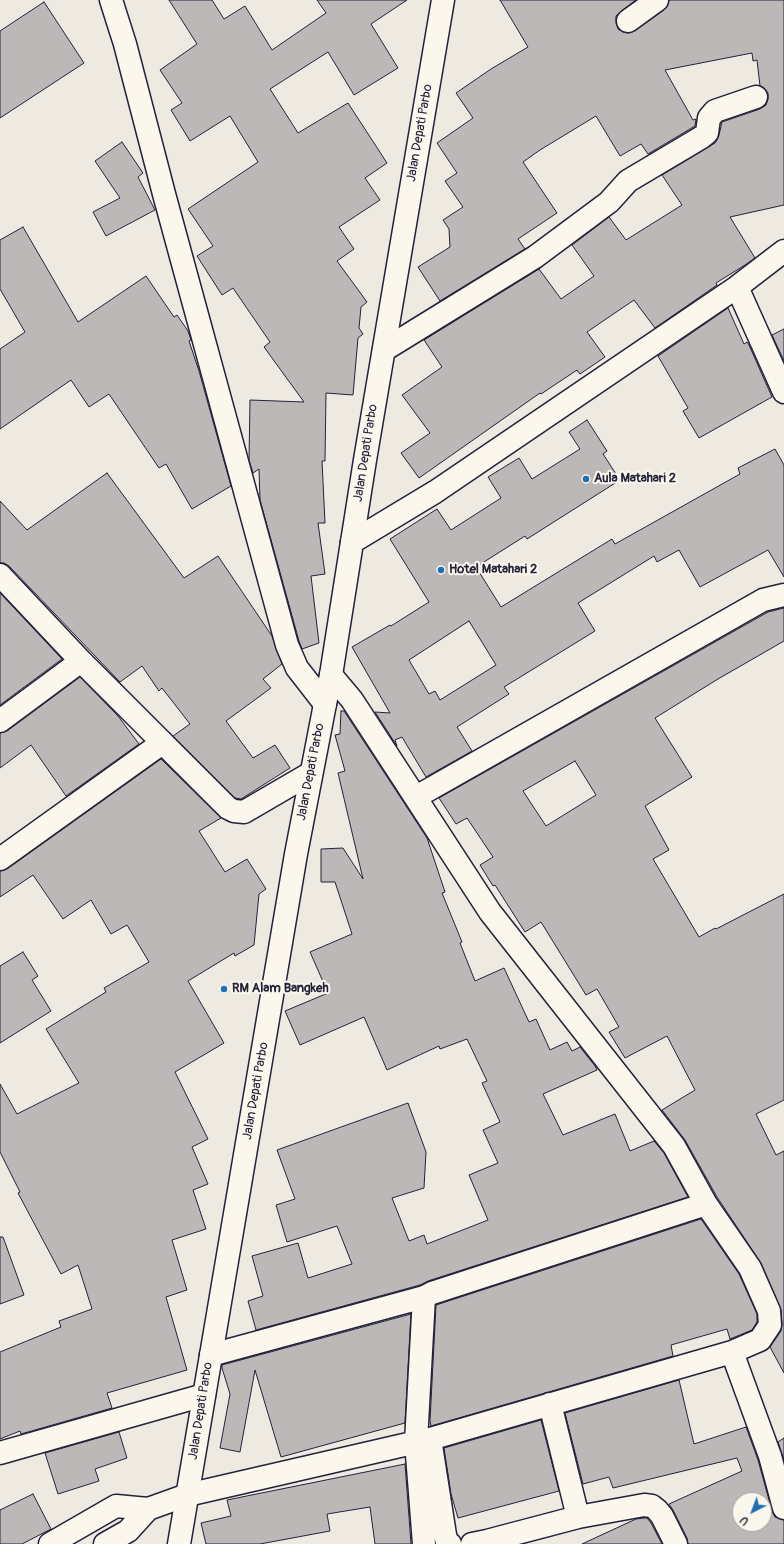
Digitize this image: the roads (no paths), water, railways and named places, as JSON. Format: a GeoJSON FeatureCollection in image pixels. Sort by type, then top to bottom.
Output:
{"type":"FeatureCollection","features":[{"type":"Feature","properties":{"kind":"street"},"geometry":{"type":"LineString","coordinates":[[111,0],[126,44],[164,194],[287,645],[297,668],[324,704]]}},
{"type":"Feature","properties":{"kind":"street","name":"Jalan Depati Parbo"},"geometry":{"type":"LineString","coordinates":[[179,1544],[296,854],[324,704],[332,675],[352,542],[443,0]]}},
{"type":"Feature","properties":{"kind":"street"},"geometry":{"type":"LineString","coordinates":[[628,21],[657,0]]}},
{"type":"Feature","properties":{"kind":"street"},"geometry":{"type":"LineString","coordinates":[[384,350],[535,256],[609,202],[628,180],[702,137],[707,133],[709,118],[715,111],[756,97]]}},
{"type":"Feature","properties":{"kind":"street"},"geometry":{"type":"LineString","coordinates":[[352,542],[435,492],[737,287],[784,251]]}},
{"type":"Feature","properties":{"kind":"street"},"geometry":{"type":"LineString","coordinates":[[737,287],[784,392]]}},
{"type":"Feature","properties":{"kind":"street"},"geometry":{"type":"LineString","coordinates":[[0,575],[81,661],[228,808],[234,811],[244,812],[311,773]]}},
{"type":"Feature","properties":{"kind":"street"},"geometry":{"type":"LineString","coordinates":[[416,797],[764,600],[784,595]]}},
{"type":"Feature","properties":{"kind":"street"},"geometry":{"type":"LineString","coordinates":[[0,721],[81,661]]}},
{"type":"Feature","properties":{"kind":"street"},"geometry":{"type":"LineString","coordinates":[[50,1544],[116,1506],[148,1509],[187,1495],[423,1440],[732,1352],[760,1340],[770,1325],[769,1311],[750,1268],[706,1204],[674,1146],[490,912],[352,700],[332,675]]}},
{"type":"Feature","properties":{"kind":"street"},"geometry":{"type":"LineString","coordinates":[[0,859],[162,743]]}},
{"type":"Feature","properties":{"kind":"street"},"geometry":{"type":"LineString","coordinates":[[210,1355],[433,1293],[706,1204]]}},
{"type":"Feature","properties":{"kind":"street"},"geometry":{"type":"LineString","coordinates":[[424,1544],[423,1440],[433,1293]]}},
{"type":"Feature","properties":{"kind":"street"},"geometry":{"type":"LineString","coordinates":[[732,1352],[770,1456],[784,1508]]}},
{"type":"Feature","properties":{"kind":"street"},"geometry":{"type":"LineString","coordinates":[[0,1453],[204,1395]]}},
{"type":"Feature","properties":{"kind":"street"},"geometry":{"type":"LineString","coordinates":[[550,1404],[578,1517]]}},
{"type":"Feature","properties":{"kind":"street"},"geometry":{"type":"LineString","coordinates":[[423,1440],[445,1535],[447,1542],[450,1544]]}},
{"type":"Feature","properties":{"kind":"street"},"geometry":{"type":"LineString","coordinates":[[482,1543],[578,1517],[644,1505],[652,1506],[662,1516],[676,1544]]}},
{"type":"Feature","properties":{"kind":"street"},"geometry":{"type":"LineString","coordinates":[[105,1544],[128,1531],[148,1509]]}},
{"type":"Feature","properties":{"kind":"place","name":"Aula Matahari 2"},"geometry":{"type":"Point","coordinates":[586,479]}},
{"type":"Feature","properties":{"kind":"place","name":"Hotel Matahari 2"},"geometry":{"type":"Point","coordinates":[441,570]}},
{"type":"Feature","properties":{"kind":"place","name":"RM Alam Bangkeh"},"geometry":{"type":"Point","coordinates":[224,989]}}]}
